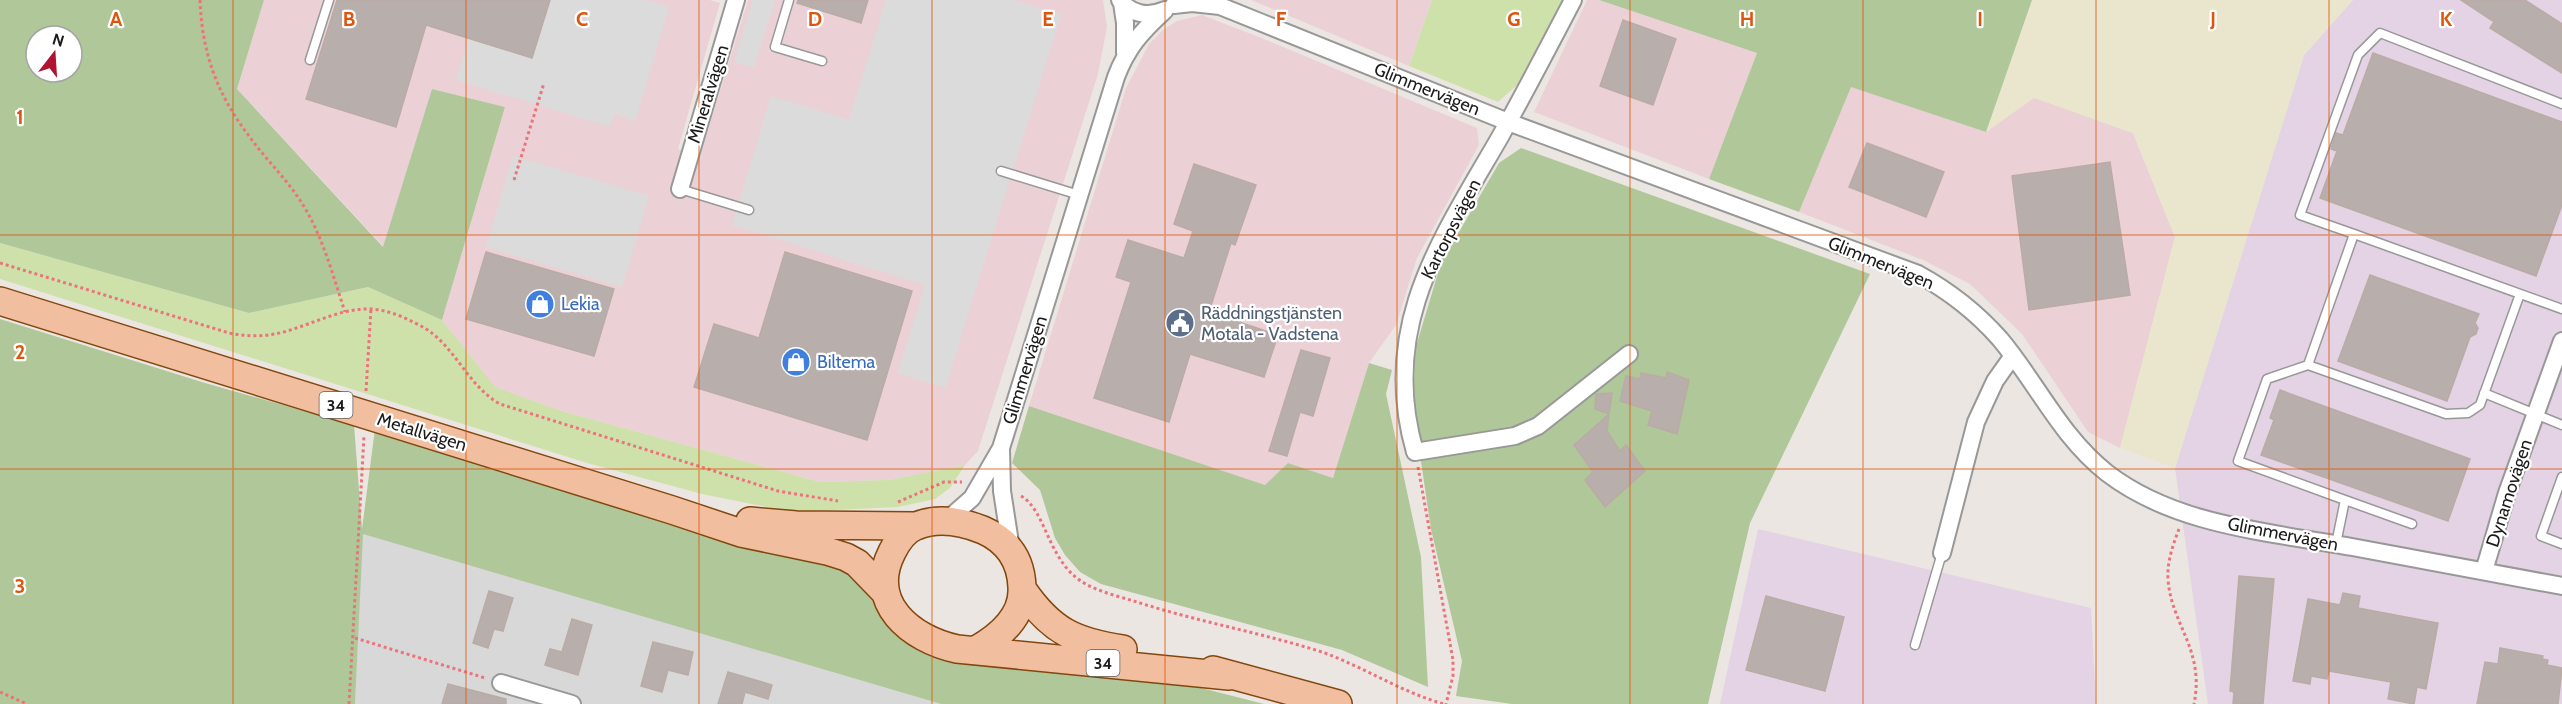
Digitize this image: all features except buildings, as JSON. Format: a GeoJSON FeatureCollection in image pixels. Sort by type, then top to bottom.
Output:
{"type":"FeatureCollection","features":[{"type":"Feature","properties":{"kind":"main road","name":"Metallvägen"},"geometry":{"type":"LineString","coordinates":[[0,301],[672,510],[741,534],[837,554],[857,563],[885,592]]}},
{"type":"Feature","properties":{"kind":"main road","name":"Metallvägen"},"geometry":{"type":"LineString","coordinates":[[672,510],[796,525],[914,526]]}},
{"type":"Feature","properties":{"kind":"main road","name":"34"},"geometry":{"type":"LineString","coordinates":[[914,526],[946,521],[973,526],[988,532],[1011,549],[1019,567],[1023,590],[1046,619],[1075,639],[1153,653],[1189,662],[1229,676],[1338,704]]}},
{"type":"Feature","properties":{"kind":"main road"},"geometry":{"type":"LineString","coordinates":[[885,592],[890,556],[897,544],[914,526]]}},
{"type":"Feature","properties":{"kind":"main road"},"geometry":{"type":"LineString","coordinates":[[976,650],[989,642],[1006,626],[1018,609],[1023,590]]}},
{"type":"Feature","properties":{"kind":"main road","name":"34"},"geometry":{"type":"LineString","coordinates":[[885,592],[896,613],[910,630],[941,645],[1229,676]]}},
{"type":"Feature","properties":{"kind":"street","name":"Mineralvägen"},"geometry":{"type":"LineString","coordinates":[[680,189],[736,0]]}},
{"type":"Feature","properties":{"kind":"street","name":"Kartorpsvägen"},"geometry":{"type":"LineString","coordinates":[[1415,452],[1408,428],[1403,372],[1415,306],[1436,251],[1573,0]]}},
{"type":"Feature","properties":{"kind":"street","name":"Glimmervägen"},"geometry":{"type":"LineString","coordinates":[[1121,2],[1138,13],[1156,14],[1172,5],[1217,3],[1508,122],[1918,274],[1951,294],[2001,341],[2061,426],[2082,450],[2107,473],[2132,489],[2168,507],[2215,522],[2484,572]]}},
{"type":"Feature","properties":{"kind":"street","name":"Glimmervägen"},"geometry":{"type":"LineString","coordinates":[[946,521],[964,507],[980,486],[1001,448],[1125,53],[1125,23],[1121,2]]}},
{"type":"Feature","properties":{"kind":"street","name":"Glimmervägen"},"geometry":{"type":"LineString","coordinates":[[1125,53],[1146,27],[1172,5]]}},
{"type":"Feature","properties":{"kind":"street","name":"Dynamovägen"},"geometry":{"type":"LineString","coordinates":[[2562,342],[2507,493],[2484,572],[2562,586]]}},
{"type":"Feature","properties":{"kind":"street"},"geometry":{"type":"LineString","coordinates":[[1415,452],[1515,436],[1539,426],[1629,354]]}},
{"type":"Feature","properties":{"kind":"street"},"geometry":{"type":"LineString","coordinates":[[1942,553],[1977,422],[1995,381],[2012,357]]}},
{"type":"Feature","properties":{"kind":"street","name":"Glimmervägen"},"geometry":{"type":"LineString","coordinates":[[1001,448],[1002,491],[1011,549]]}},
{"type":"Feature","properties":{"kind":"street"},"geometry":{"type":"LineString","coordinates":[[501,683],[572,704]]}},
{"type":"Feature","properties":{"kind":"lane"},"geometry":{"type":"LineString","coordinates":[[310,60],[328,0]]}},
{"type":"Feature","properties":{"kind":"lane"},"geometry":{"type":"LineString","coordinates":[[789,0],[775,47],[822,62]]}},
{"type":"Feature","properties":{"kind":"lane"},"geometry":{"type":"LineString","coordinates":[[2562,104],[2380,33],[2358,55],[2300,215],[2562,309]]}},
{"type":"Feature","properties":{"kind":"lane"},"geometry":{"type":"LineString","coordinates":[[1001,171],[1079,195]]}},
{"type":"Feature","properties":{"kind":"lane"},"geometry":{"type":"LineString","coordinates":[[680,189],[749,210]]}},
{"type":"Feature","properties":{"kind":"lane"},"geometry":{"type":"LineString","coordinates":[[2308,365],[2354,234]]}},
{"type":"Feature","properties":{"kind":"lane"},"geometry":{"type":"LineString","coordinates":[[2412,524],[2238,461],[2267,379],[2308,365],[2446,414],[2468,413],[2480,405],[2520,294]]}},
{"type":"Feature","properties":{"kind":"lane"},"geometry":{"type":"LineString","coordinates":[[2484,393],[2562,425]]}},
{"type":"Feature","properties":{"kind":"lane"},"geometry":{"type":"LineString","coordinates":[[2562,477],[2541,536],[2562,544]]}},
{"type":"Feature","properties":{"kind":"lane"},"geometry":{"type":"LineString","coordinates":[[2336,544],[2345,500]]}},
{"type":"Feature","properties":{"kind":"lane"},"geometry":{"type":"LineString","coordinates":[[1915,645],[1942,553]]}},
{"type":"Feature","properties":{"kind":"path"},"geometry":{"type":"LineString","coordinates":[[200,0],[201,25],[216,85],[249,136],[303,205],[321,240],[345,312]]}},
{"type":"Feature","properties":{"kind":"path"},"geometry":{"type":"LineString","coordinates":[[514,180],[544,82]]}},
{"type":"Feature","properties":{"kind":"path"},"geometry":{"type":"LineString","coordinates":[[0,263],[229,333],[250,337],[285,332],[345,312],[371,309],[399,315],[422,326],[440,340],[487,397],[500,404],[778,491],[848,502]]}},
{"type":"Feature","properties":{"kind":"path"},"geometry":{"type":"LineString","coordinates":[[366,399],[371,309]]}},
{"type":"Feature","properties":{"kind":"path"},"geometry":{"type":"LineString","coordinates":[[349,704],[355,638],[365,429]]}},
{"type":"Feature","properties":{"kind":"path"},"geometry":{"type":"LineString","coordinates":[[1002,491],[1018,495],[1026,500],[1035,511],[1060,562],[1073,575],[1094,588],[1175,613],[1321,652],[1367,670],[1429,700],[1445,704],[1453,676],[1453,660],[1415,452]]}},
{"type":"Feature","properties":{"kind":"path"},"geometry":{"type":"LineString","coordinates":[[890,503],[901,502],[944,482],[963,482],[980,486]]}},
{"type":"Feature","properties":{"kind":"path"},"geometry":{"type":"LineString","coordinates":[[2179,529],[2170,555],[2168,578],[2192,647],[2196,668],[2194,704]]}},
{"type":"Feature","properties":{"kind":"path"},"geometry":{"type":"LineString","coordinates":[[355,638],[501,683]]}},
{"type":"Feature","properties":{"kind":"path"},"geometry":{"type":"LineString","coordinates":[[0,692],[27,704]]}},
{"type":"Feature","properties":{"kind":"shaded area"},"geometry":{"type":"Polygon","coordinates":[[[264,0],[710,0],[720,3],[678,149],[700,156],[748,0],[1103,0],[1107,27],[1098,74],[978,451],[965,465],[888,480],[820,482],[562,411],[494,387],[442,320],[505,107],[432,89],[384,247],[237,89],[264,0]]]}},
{"type":"Feature","properties":{"kind":"shaded area"},"geometry":{"type":"Polygon","coordinates":[[[550,0],[645,0],[669,7],[635,121],[614,114],[610,127],[456,80],[469,38],[532,58],[550,0]]]}},
{"type":"Feature","properties":{"kind":"shaded area"},"geometry":{"type":"Polygon","coordinates":[[[753,0],[775,0],[754,68],[734,62],[753,0]]]}},
{"type":"Feature","properties":{"kind":"shaded area"},"geometry":{"type":"Polygon","coordinates":[[[886,0],[1013,0],[1061,15],[945,388],[898,373],[925,285],[732,225],[771,96],[849,120],[886,0]]]}},
{"type":"Feature","properties":{"kind":"shaded area"},"geometry":{"type":"Polygon","coordinates":[[[1251,0],[1432,0],[1409,66],[1251,0]]]}},
{"type":"Feature","properties":{"kind":"shaded area"},"geometry":{"type":"Polygon","coordinates":[[[1587,0],[1599,0],[1757,53],[1709,179],[1534,112],[1587,0]]]}},
{"type":"Feature","properties":{"kind":"shaded area"},"geometry":{"type":"Polygon","coordinates":[[[2032,0],[2353,0],[2304,55],[2175,468],[2120,448],[2175,237],[2133,133],[2034,98],[1986,132],[2032,0]]]}},
{"type":"Feature","properties":{"kind":"shaded area"},"geometry":{"type":"Polygon","coordinates":[[[2353,0],[2562,0],[2562,704],[2208,704],[2175,468],[2304,55],[2353,0]]]}},
{"type":"Feature","properties":{"kind":"shaded area"},"geometry":{"type":"Polygon","coordinates":[[[1202,15],[1477,128],[1479,145],[1417,258],[1396,325],[1369,363],[1333,478],[1288,463],[1265,485],[1029,406],[1126,88],[1149,44],[1163,30],[1177,21],[1202,15]]]}},
{"type":"Feature","properties":{"kind":"shaded area"},"geometry":{"type":"Polygon","coordinates":[[[1851,86],[1986,132],[2034,97],[2133,133],[2175,237],[2120,448],[2088,432],[2022,334],[1970,284],[1923,260],[1799,212],[1851,86]]]}},
{"type":"Feature","properties":{"kind":"shaded area"},"geometry":{"type":"Polygon","coordinates":[[[513,156],[649,196],[622,287],[486,247],[513,156]]]}},
{"type":"Feature","properties":{"kind":"shaded area"},"geometry":{"type":"Polygon","coordinates":[[[1758,529],[2091,608],[2096,704],[1720,704],[1758,529]]]}},
{"type":"Feature","properties":{"kind":"shaded area"},"geometry":{"type":"Polygon","coordinates":[[[362,533],[890,689],[941,704],[355,704],[362,533]]]}},
{"type":"Feature","properties":{"kind":"green space"},"geometry":{"type":"Polygon","coordinates":[[[0,0],[264,0],[237,89],[383,247],[432,89],[505,107],[442,320],[368,287],[249,313],[0,243],[0,0]]]}},
{"type":"Feature","properties":{"kind":"green space"},"geometry":{"type":"Polygon","coordinates":[[[1432,0],[1573,0],[1543,62],[1498,102],[1409,66],[1432,0]]]}},
{"type":"Feature","properties":{"kind":"green space"},"geometry":{"type":"Polygon","coordinates":[[[1599,0],[2032,0],[1986,132],[1851,87],[1799,212],[1709,179],[1757,53],[1599,0]]]}},
{"type":"Feature","properties":{"kind":"green space"},"geometry":{"type":"Polygon","coordinates":[[[1521,148],[1870,274],[1750,523],[1708,704],[1512,704],[1456,696],[1462,661],[1431,529],[1419,448],[1411,363],[1441,263],[1499,163],[1521,148]]]}},
{"type":"Feature","properties":{"kind":"green space"},"geometry":{"type":"Polygon","coordinates":[[[0,243],[249,313],[368,287],[442,320],[495,387],[562,411],[820,482],[888,480],[965,465],[950,488],[935,499],[898,507],[792,512],[702,494],[587,463],[0,279],[0,243]]]}},
{"type":"Feature","properties":{"kind":"green space"},"geometry":{"type":"Polygon","coordinates":[[[0,319],[205,383],[354,425],[362,529],[375,429],[427,448],[699,531],[833,561],[856,577],[891,627],[1170,680],[1264,704],[941,704],[363,534],[355,704],[0,704],[0,319]]]}},
{"type":"Feature","properties":{"kind":"green space"},"geometry":{"type":"Polygon","coordinates":[[[1369,363],[1392,370],[1386,394],[1421,557],[1428,687],[1342,650],[1101,584],[1080,572],[1065,555],[1055,538],[1040,490],[1012,463],[1029,406],[1265,485],[1288,463],[1333,478],[1369,363]]]}},
{"type":"Feature","properties":{"kind":"place","name":"Lekia"},"geometry":{"type":"Point","coordinates":[540,304]}},
{"type":"Feature","properties":{"kind":"place","name":"Räddningstjänsten Motala - Vadstena"},"geometry":{"type":"Point","coordinates":[1180,323]}},
{"type":"Feature","properties":{"kind":"place","name":"Biltema"},"geometry":{"type":"Point","coordinates":[796,362]}}]}
